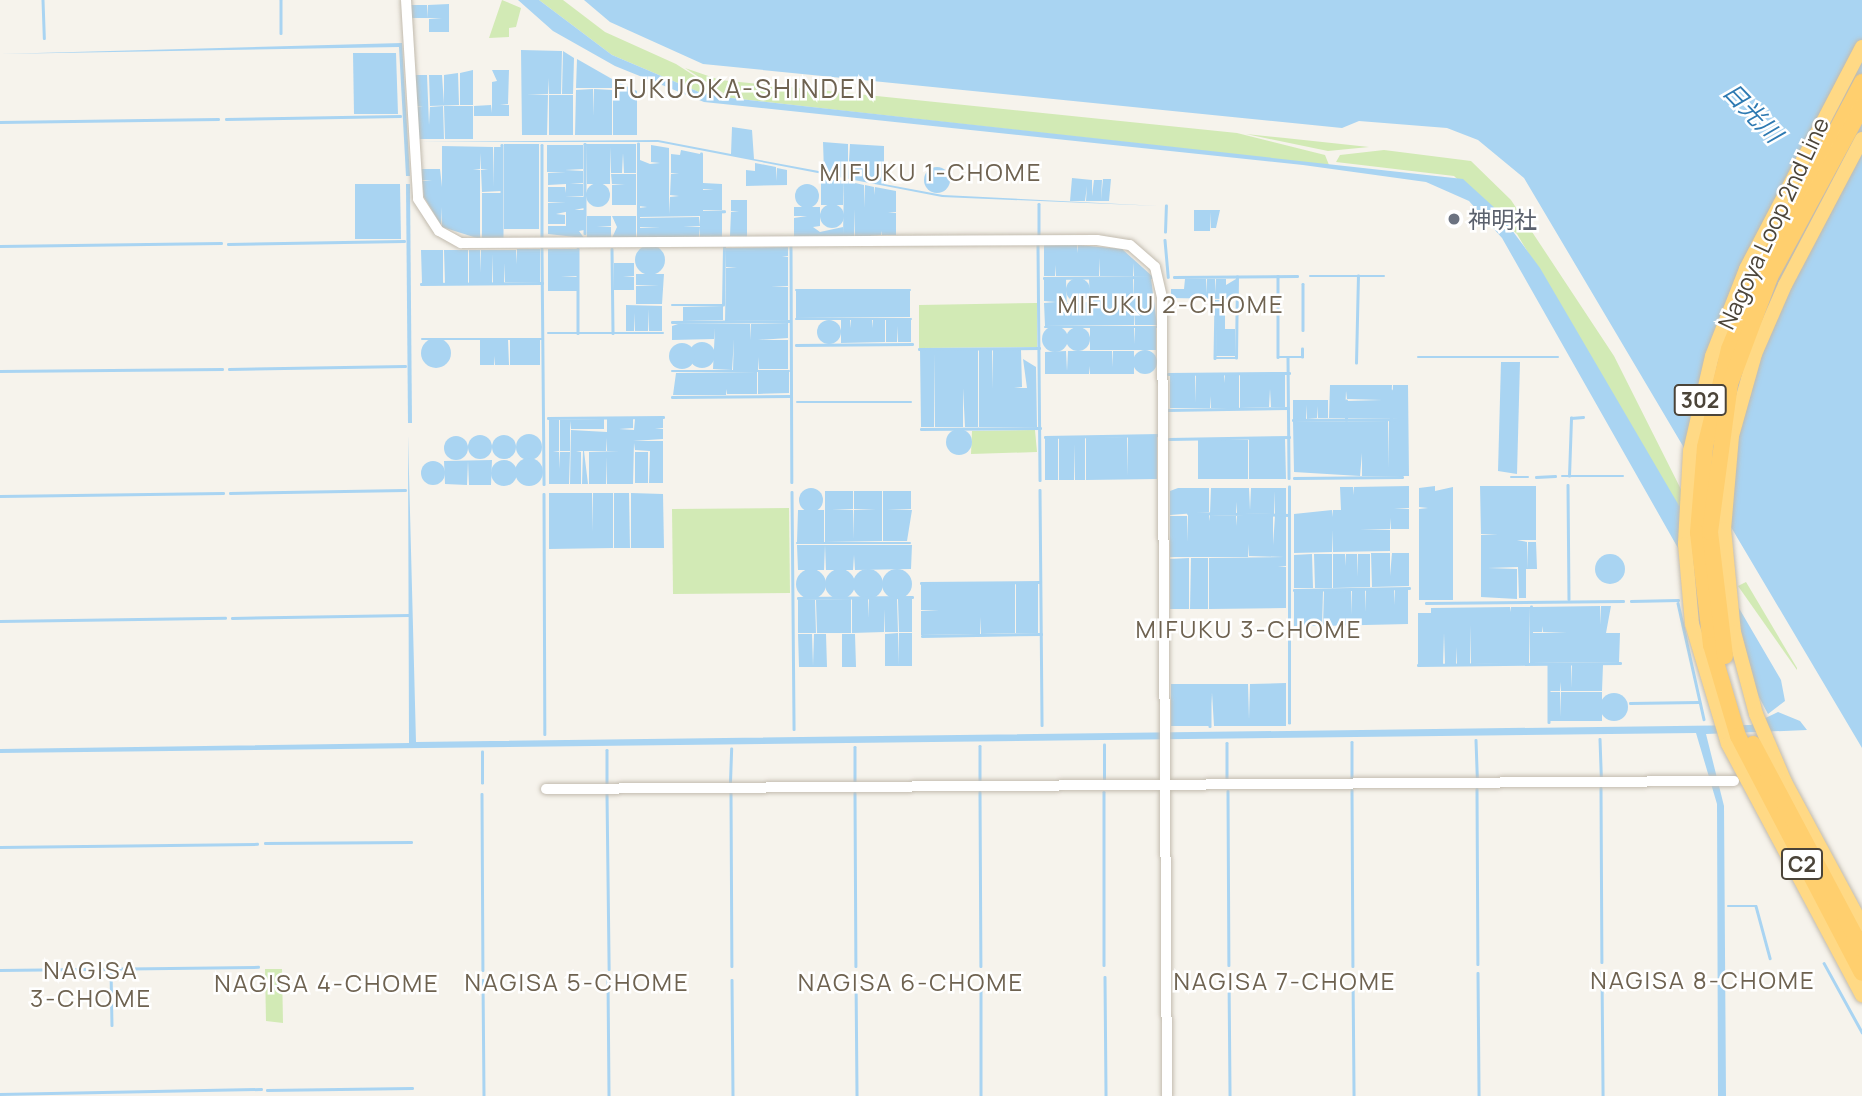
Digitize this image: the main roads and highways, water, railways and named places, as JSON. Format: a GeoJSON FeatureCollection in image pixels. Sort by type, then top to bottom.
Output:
{"type":"FeatureCollection","features":[{"type":"Feature","properties":{"kind":"highway","name":"Nagoya Loop 2nd Line"},"geometry":{"type":"LineString","coordinates":[[1862,47],[1746,269],[1712,356],[1690,451],[1686,586],[1713,705],[1738,780],[1862,995]]}},
{"type":"Feature","properties":{"kind":"highway","name":"C2"},"geometry":{"type":"LineString","coordinates":[[1862,82],[1773,248],[1729,349],[1705,447],[1698,533],[1711,645],[1738,736],[1862,973]]}},
{"type":"Feature","properties":{"kind":"highway","name":"C2"},"geometry":{"type":"LineString","coordinates":[[1862,107],[1770,277],[1739,354],[1718,448],[1710,532],[1722,644],[1749,734],[1862,949]]}},
{"type":"Feature","properties":{"kind":"highway","name":"Nagoya Loop 2nd Line"},"geometry":{"type":"LineString","coordinates":[[1862,139],[1768,319],[1744,388],[1727,474],[1724,529],[1734,632],[1753,704],[1785,782],[1862,925]]}},
{"type":"Feature","properties":{"kind":"water"},"geometry":{"type":"Polygon","coordinates":[[[518,0],[539,0],[612,55],[699,92],[731,98],[1463,179],[1497,210],[1540,268],[1781,680],[1785,701],[1768,714],[1708,601],[1690,600],[1689,595],[1700,595],[1691,571],[1502,238],[1469,201],[1426,182],[1303,165],[704,102],[615,66],[553,31],[518,0]]]}},
{"type":"Feature","properties":{"kind":"water","name":"日光川"},"geometry":{"type":"Polygon","coordinates":[[[584,0],[1862,0],[1862,748],[1524,178],[1478,140],[1447,128],[1359,121],[1342,128],[703,64],[610,22],[584,0]]]}},
{"type":"Feature","properties":{"kind":"water"},"geometry":{"type":"Polygon","coordinates":[[[449,4],[449,32],[429,32],[429,19],[442,18],[428,18],[428,5],[449,4]]]}},
{"type":"Feature","properties":{"kind":"water"},"geometry":{"type":"Polygon","coordinates":[[[411,5],[427,5],[428,18],[411,18],[411,5]]]}},
{"type":"Feature","properties":{"kind":"water"},"geometry":{"type":"Polygon","coordinates":[[[402,43],[410,176],[406,176],[399,47],[0,54],[402,43]]]}},
{"type":"Feature","properties":{"kind":"water"},"geometry":{"type":"Polygon","coordinates":[[[521,50],[562,51],[561,94],[549,94],[548,78],[548,94],[527,94],[548,95],[547,135],[522,135],[521,50]]]}},
{"type":"Feature","properties":{"kind":"water"},"geometry":{"type":"Polygon","coordinates":[[[563,51],[574,58],[573,94],[562,94],[563,51]]]}},
{"type":"Feature","properties":{"kind":"water"},"geometry":{"type":"Polygon","coordinates":[[[353,53],[396,53],[398,114],[354,114],[353,53]]]}},
{"type":"Feature","properties":{"kind":"water"},"geometry":{"type":"Polygon","coordinates":[[[577,59],[612,79],[612,88],[576,88],[577,59]]]}},
{"type":"Feature","properties":{"kind":"water"},"geometry":{"type":"Polygon","coordinates":[[[473,70],[473,105],[460,105],[460,73],[473,70]]]}},
{"type":"Feature","properties":{"kind":"water"},"geometry":{"type":"Polygon","coordinates":[[[492,70],[509,70],[508,104],[500,105],[509,105],[509,116],[474,116],[474,106],[491,105],[492,113],[492,82],[497,81],[492,70]]]}},
{"type":"Feature","properties":{"kind":"water"},"geometry":{"type":"Polygon","coordinates":[[[458,73],[459,105],[430,106],[429,75],[442,75],[444,104],[444,75],[458,73]]]}},
{"type":"Feature","properties":{"kind":"water"},"geometry":{"type":"Polygon","coordinates":[[[414,75],[427,75],[429,125],[430,107],[443,106],[444,139],[417,139],[416,107],[423,107],[416,106],[414,75]]]}},
{"type":"Feature","properties":{"kind":"water"},"geometry":{"type":"Polygon","coordinates":[[[613,80],[637,91],[637,135],[613,135],[613,80]]]}},
{"type":"Feature","properties":{"kind":"water"},"geometry":{"type":"Polygon","coordinates":[[[593,89],[594,116],[594,89],[612,90],[612,135],[575,135],[576,90],[593,89]]]}},
{"type":"Feature","properties":{"kind":"water"},"geometry":{"type":"Polygon","coordinates":[[[549,95],[573,95],[573,135],[549,135],[549,95]]]}},
{"type":"Feature","properties":{"kind":"water"},"geometry":{"type":"Polygon","coordinates":[[[444,106],[473,106],[473,139],[445,139],[444,106]]]}},
{"type":"Feature","properties":{"kind":"water"},"geometry":{"type":"Polygon","coordinates":[[[732,127],[752,130],[754,159],[824,172],[823,142],[848,144],[848,177],[850,144],[884,146],[884,184],[943,195],[1159,206],[942,197],[658,142],[418,142],[658,140],[731,154],[732,127]]]}},
{"type":"Feature","properties":{"kind":"water"},"geometry":{"type":"Polygon","coordinates":[[[504,144],[539,144],[539,229],[504,229],[504,144]]]}},
{"type":"Feature","properties":{"kind":"water"},"geometry":{"type":"Polygon","coordinates":[[[586,144],[636,144],[636,173],[624,173],[623,153],[622,173],[611,173],[610,147],[610,184],[587,184],[586,144]]]}},
{"type":"Feature","properties":{"kind":"water"},"geometry":{"type":"Polygon","coordinates":[[[547,145],[583,145],[583,169],[565,170],[583,171],[583,183],[570,184],[583,184],[583,196],[565,196],[584,197],[584,208],[556,214],[565,215],[565,224],[548,224],[548,203],[566,203],[548,202],[548,187],[565,187],[566,193],[566,184],[548,185],[548,173],[566,172],[547,172],[547,145]]]}},
{"type":"Feature","properties":{"kind":"water"},"geometry":{"type":"Polygon","coordinates":[[[651,145],[669,148],[669,214],[670,197],[679,196],[670,195],[671,174],[679,174],[671,173],[671,154],[680,155],[681,150],[700,154],[700,216],[639,217],[639,208],[647,207],[639,206],[640,160],[650,164],[660,163],[651,162],[651,145]]]}},
{"type":"Feature","properties":{"kind":"water"},"geometry":{"type":"Polygon","coordinates":[[[442,146],[493,147],[494,187],[494,147],[501,147],[501,191],[482,192],[481,170],[488,169],[481,169],[481,153],[480,169],[473,169],[480,170],[480,239],[442,227],[442,207],[441,225],[424,197],[422,181],[432,180],[422,180],[420,169],[440,169],[442,187],[442,146]]]}},
{"type":"Feature","properties":{"kind":"water"},"geometry":{"type":"Polygon","coordinates":[[[755,163],[776,167],[776,181],[777,168],[787,170],[787,185],[746,186],[746,170],[755,171],[755,163]]]}},
{"type":"Feature","properties":{"kind":"water"},"geometry":{"type":"Polygon","coordinates":[[[937,167],[946,171],[950,180],[946,189],[937,193],[928,189],[924,180],[928,171],[937,167]]]}},
{"type":"Feature","properties":{"kind":"water"},"geometry":{"type":"Polygon","coordinates":[[[611,174],[636,174],[636,205],[612,205],[612,185],[625,185],[612,184],[611,174]]]}},
{"type":"Feature","properties":{"kind":"water"},"geometry":{"type":"Polygon","coordinates":[[[821,176],[844,181],[843,205],[821,205],[821,176]]]}},
{"type":"Feature","properties":{"kind":"water"},"geometry":{"type":"Polygon","coordinates":[[[1072,178],[1092,180],[1092,196],[1094,180],[1102,180],[1101,200],[1103,179],[1111,179],[1109,201],[1086,201],[1087,186],[1085,201],[1070,201],[1072,178]]]}},
{"type":"Feature","properties":{"kind":"water"},"geometry":{"type":"Polygon","coordinates":[[[846,181],[864,185],[864,208],[865,185],[874,187],[874,195],[875,187],[896,191],[896,212],[888,212],[896,213],[896,235],[882,235],[881,231],[881,235],[855,237],[854,209],[854,237],[845,237],[846,181]]]}},
{"type":"Feature","properties":{"kind":"water"},"geometry":{"type":"Polygon","coordinates":[[[598,183],[609,190],[610,195],[603,206],[598,207],[587,200],[586,195],[593,184],[598,183]]]}},
{"type":"Feature","properties":{"kind":"water"},"geometry":{"type":"Polygon","coordinates":[[[703,183],[722,184],[722,210],[702,210],[703,190],[714,190],[703,189],[703,183]]]}},
{"type":"Feature","properties":{"kind":"water"},"geometry":{"type":"Polygon","coordinates":[[[355,184],[400,184],[401,239],[355,239],[355,184]]]}},
{"type":"Feature","properties":{"kind":"water"},"geometry":{"type":"Polygon","coordinates":[[[406,184],[410,184],[412,423],[408,423],[406,184]]]}},
{"type":"Feature","properties":{"kind":"water"},"geometry":{"type":"Polygon","coordinates":[[[802,184],[812,184],[819,191],[819,201],[812,208],[802,208],[795,201],[795,191],[802,184]]]}},
{"type":"Feature","properties":{"kind":"water"},"geometry":{"type":"Polygon","coordinates":[[[482,193],[501,193],[501,239],[482,239],[482,193]]]}},
{"type":"Feature","properties":{"kind":"water"},"geometry":{"type":"Polygon","coordinates":[[[731,200],[747,200],[747,237],[730,236],[731,212],[739,211],[731,211],[731,200]]]}},
{"type":"Feature","properties":{"kind":"water"},"geometry":{"type":"Polygon","coordinates":[[[832,204],[840,208],[844,216],[840,224],[832,228],[824,224],[820,216],[824,208],[832,204]]]}},
{"type":"Feature","properties":{"kind":"water"},"geometry":{"type":"Polygon","coordinates":[[[794,207],[820,207],[820,226],[813,227],[820,232],[843,227],[843,238],[794,237],[794,218],[807,216],[794,216],[794,207]]]}},
{"type":"Feature","properties":{"kind":"water"},"geometry":{"type":"Polygon","coordinates":[[[566,210],[584,210],[584,230],[579,231],[584,238],[548,234],[548,226],[566,226],[566,210]]]}},
{"type":"Feature","properties":{"kind":"water"},"geometry":{"type":"Polygon","coordinates":[[[1194,210],[1220,210],[1216,228],[1211,228],[1211,212],[1210,231],[1194,231],[1194,210]]]}},
{"type":"Feature","properties":{"kind":"water"},"geometry":{"type":"Polygon","coordinates":[[[722,212],[722,237],[702,237],[702,213],[722,212]]]}},
{"type":"Feature","properties":{"kind":"water"},"geometry":{"type":"Polygon","coordinates":[[[587,216],[611,216],[611,226],[597,226],[611,227],[611,238],[587,238],[587,216]]]}},
{"type":"Feature","properties":{"kind":"water"},"geometry":{"type":"Polygon","coordinates":[[[612,216],[636,216],[636,237],[612,238],[617,227],[612,216]]]}},
{"type":"Feature","properties":{"kind":"water"},"geometry":{"type":"Polygon","coordinates":[[[699,217],[700,226],[683,227],[700,227],[699,237],[639,237],[639,228],[660,227],[639,227],[639,218],[699,217]]]}},
{"type":"Feature","properties":{"kind":"water"},"geometry":{"type":"Polygon","coordinates":[[[650,245],[660,250],[665,260],[660,270],[650,275],[640,270],[635,260],[640,250],[650,245]]]}},
{"type":"Feature","properties":{"kind":"water"},"geometry":{"type":"Polygon","coordinates":[[[1044,245],[1077,245],[1077,253],[1078,245],[1122,249],[1152,276],[1134,276],[1134,263],[1133,276],[1100,276],[1100,258],[1099,276],[1056,276],[1055,265],[1055,276],[1044,276],[1044,245]]]}},
{"type":"Feature","properties":{"kind":"water"},"geometry":{"type":"Polygon","coordinates":[[[788,247],[788,256],[782,256],[788,257],[788,286],[771,287],[788,287],[788,320],[725,321],[726,268],[737,268],[726,267],[726,248],[788,247]]]}},
{"type":"Feature","properties":{"kind":"water"},"geometry":{"type":"Polygon","coordinates":[[[517,249],[540,249],[540,282],[505,282],[504,263],[504,283],[493,283],[493,254],[492,283],[469,283],[469,250],[480,250],[480,273],[481,250],[516,250],[517,264],[517,249]]]}},
{"type":"Feature","properties":{"kind":"water"},"geometry":{"type":"Polygon","coordinates":[[[548,249],[577,249],[577,276],[561,277],[577,277],[577,291],[548,291],[548,249]]]}},
{"type":"Feature","properties":{"kind":"water"},"geometry":{"type":"Polygon","coordinates":[[[421,250],[443,250],[443,283],[422,283],[421,250]]]}},
{"type":"Feature","properties":{"kind":"water"},"geometry":{"type":"Polygon","coordinates":[[[444,250],[468,250],[468,283],[445,283],[444,250]]]}},
{"type":"Feature","properties":{"kind":"water"},"geometry":{"type":"Polygon","coordinates":[[[614,263],[634,263],[634,276],[623,277],[634,277],[634,290],[614,290],[614,263]]]}},
{"type":"Feature","properties":{"kind":"water"},"geometry":{"type":"Polygon","coordinates":[[[636,274],[664,274],[662,304],[636,304],[636,286],[659,286],[636,285],[636,274]]]}},
{"type":"Feature","properties":{"kind":"water"},"geometry":{"type":"Polygon","coordinates":[[[1078,278],[1087,281],[1090,290],[1087,299],[1078,302],[1069,299],[1066,290],[1069,281],[1078,278]]]}},
{"type":"Feature","properties":{"kind":"water"},"geometry":{"type":"Polygon","coordinates":[[[1134,278],[1151,278],[1157,325],[1135,325],[1134,309],[1134,325],[1045,326],[1044,303],[1056,302],[1044,301],[1044,279],[1066,279],[1067,311],[1067,303],[1090,302],[1089,279],[1133,279],[1134,303],[1134,278]]]}},
{"type":"Feature","properties":{"kind":"water"},"geometry":{"type":"Polygon","coordinates":[[[1185,279],[1206,279],[1207,294],[1207,279],[1215,279],[1216,293],[1216,279],[1226,279],[1226,285],[1236,279],[1236,299],[1226,299],[1226,292],[1225,299],[1171,298],[1171,289],[1184,289],[1185,279]]]}},
{"type":"Feature","properties":{"kind":"water"},"geometry":{"type":"Polygon","coordinates":[[[796,291],[910,291],[910,317],[796,318],[796,291]]]}},
{"type":"Feature","properties":{"kind":"water"},"geometry":{"type":"Polygon","coordinates":[[[1217,300],[1225,300],[1225,329],[1235,329],[1235,356],[1216,356],[1217,300]]]}},
{"type":"Feature","properties":{"kind":"water"},"geometry":{"type":"Polygon","coordinates":[[[626,305],[662,306],[662,331],[649,331],[649,309],[648,331],[635,331],[635,313],[634,331],[626,331],[626,305]]]}},
{"type":"Feature","properties":{"kind":"water"},"geometry":{"type":"Polygon","coordinates":[[[723,306],[723,320],[683,321],[683,307],[723,306]]]}},
{"type":"Feature","properties":{"kind":"water"},"geometry":{"type":"Polygon","coordinates":[[[829,320],[838,323],[841,332],[838,341],[829,344],[820,341],[817,332],[820,323],[829,320]]]}},
{"type":"Feature","properties":{"kind":"water"},"geometry":{"type":"Polygon","coordinates":[[[841,320],[850,320],[851,328],[851,320],[872,320],[872,328],[873,320],[885,320],[885,342],[841,343],[841,320]]]}},
{"type":"Feature","properties":{"kind":"water"},"geometry":{"type":"Polygon","coordinates":[[[886,320],[911,320],[911,342],[898,342],[898,326],[897,342],[886,342],[886,320]]]}},
{"type":"Feature","properties":{"kind":"water"},"geometry":{"type":"Polygon","coordinates":[[[788,323],[788,338],[758,340],[788,340],[788,369],[759,369],[759,357],[758,370],[733,370],[734,339],[732,370],[713,369],[715,328],[714,339],[672,340],[672,326],[678,324],[750,324],[751,340],[751,324],[788,323]]]}},
{"type":"Feature","properties":{"kind":"water"},"geometry":{"type":"Polygon","coordinates":[[[1055,326],[1064,330],[1068,339],[1064,348],[1055,352],[1046,348],[1042,339],[1046,330],[1055,326]]]}},
{"type":"Feature","properties":{"kind":"water"},"geometry":{"type":"Polygon","coordinates":[[[1078,327],[1087,330],[1090,339],[1087,348],[1078,351],[1069,348],[1066,339],[1069,330],[1078,327]]]}},
{"type":"Feature","properties":{"kind":"water"},"geometry":{"type":"Polygon","coordinates":[[[1156,327],[1156,350],[1090,350],[1090,328],[1134,328],[1134,344],[1135,328],[1156,327]]]}},
{"type":"Feature","properties":{"kind":"water"},"geometry":{"type":"Polygon","coordinates":[[[436,338],[442,339],[450,347],[450,359],[442,367],[436,368],[430,367],[422,359],[421,353],[422,347],[430,339],[436,338]]]}},
{"type":"Feature","properties":{"kind":"water"},"geometry":{"type":"Polygon","coordinates":[[[480,340],[508,340],[509,365],[495,365],[494,356],[494,365],[480,365],[480,340]]]}},
{"type":"Feature","properties":{"kind":"water"},"geometry":{"type":"Polygon","coordinates":[[[510,340],[540,340],[540,365],[510,365],[510,340]]]}},
{"type":"Feature","properties":{"kind":"water"},"geometry":{"type":"Polygon","coordinates":[[[702,342],[711,346],[715,355],[711,364],[702,368],[693,364],[689,355],[693,346],[702,342]]]}},
{"type":"Feature","properties":{"kind":"water"},"geometry":{"type":"Polygon","coordinates":[[[682,343],[692,346],[695,356],[692,366],[682,369],[672,366],[669,356],[672,346],[682,343]]]}},
{"type":"Feature","properties":{"kind":"water"},"geometry":{"type":"Polygon","coordinates":[[[920,350],[978,350],[978,427],[965,427],[963,388],[963,427],[935,427],[934,353],[934,427],[921,427],[920,350]]]}},
{"type":"Feature","properties":{"kind":"water"},"geometry":{"type":"Polygon","coordinates":[[[979,350],[992,350],[993,389],[993,350],[1021,350],[1022,387],[1014,388],[1027,388],[1023,359],[1036,367],[1037,427],[979,427],[979,350]]]}},
{"type":"Feature","properties":{"kind":"water"},"geometry":{"type":"Polygon","coordinates":[[[1145,350],[1154,353],[1157,362],[1154,371],[1145,374],[1136,371],[1133,362],[1136,353],[1145,350]]]}},
{"type":"Feature","properties":{"kind":"water"},"geometry":{"type":"Polygon","coordinates":[[[1066,351],[1067,371],[1068,351],[1112,351],[1112,367],[1113,351],[1134,351],[1134,374],[1090,374],[1089,366],[1089,374],[1045,374],[1045,352],[1066,351]]]}},
{"type":"Feature","properties":{"kind":"water"},"geometry":{"type":"Polygon","coordinates":[[[1501,362],[1520,362],[1517,474],[1498,471],[1501,362]]]}},
{"type":"Feature","properties":{"kind":"water"},"geometry":{"type":"Polygon","coordinates":[[[757,372],[757,394],[727,394],[726,389],[726,395],[673,395],[676,373],[757,372]]]}},
{"type":"Feature","properties":{"kind":"water"},"geometry":{"type":"Polygon","coordinates":[[[758,372],[789,372],[789,393],[758,394],[758,372]]]}},
{"type":"Feature","properties":{"kind":"water"},"geometry":{"type":"Polygon","coordinates":[[[1285,374],[1285,407],[1271,407],[1270,389],[1269,407],[1240,408],[1240,375],[1285,374]]]}},
{"type":"Feature","properties":{"kind":"water"},"geometry":{"type":"Polygon","coordinates":[[[1170,375],[1195,375],[1195,403],[1196,375],[1224,375],[1225,383],[1225,375],[1239,375],[1239,408],[1211,408],[1210,396],[1210,408],[1170,408],[1170,375]]]}},
{"type":"Feature","properties":{"kind":"water"},"geometry":{"type":"Polygon","coordinates":[[[1330,385],[1392,385],[1390,418],[1347,418],[1347,401],[1382,400],[1347,399],[1346,391],[1345,418],[1329,418],[1330,385]]]}},
{"type":"Feature","properties":{"kind":"water"},"geometry":{"type":"Polygon","coordinates":[[[1393,385],[1408,385],[1409,476],[1362,476],[1362,453],[1360,476],[1294,472],[1293,422],[1388,421],[1388,468],[1389,421],[1402,419],[1392,418],[1393,385]]]}},
{"type":"Feature","properties":{"kind":"water"},"geometry":{"type":"Polygon","coordinates":[[[1293,400],[1328,400],[1328,418],[1318,418],[1318,406],[1317,418],[1307,419],[1306,405],[1306,419],[1293,419],[1293,400]]]}},
{"type":"Feature","properties":{"kind":"water"},"geometry":{"type":"Polygon","coordinates":[[[604,419],[604,429],[571,429],[570,421],[570,451],[560,451],[560,420],[604,419]]]}},
{"type":"Feature","properties":{"kind":"water"},"geometry":{"type":"Polygon","coordinates":[[[607,419],[633,419],[633,428],[619,429],[634,430],[635,419],[663,419],[663,428],[655,429],[663,429],[663,439],[633,441],[663,441],[663,483],[649,483],[650,451],[635,450],[634,443],[633,484],[607,484],[607,457],[606,484],[589,484],[589,452],[619,451],[607,451],[607,438],[606,451],[584,451],[588,484],[582,484],[583,451],[576,451],[581,452],[581,484],[570,484],[571,430],[607,432],[607,419]]]}},
{"type":"Feature","properties":{"kind":"water"},"geometry":{"type":"Polygon","coordinates":[[[549,420],[559,420],[559,451],[553,452],[559,452],[559,469],[560,452],[570,452],[569,484],[549,484],[549,420]]]}},
{"type":"Feature","properties":{"kind":"water"},"geometry":{"type":"Polygon","coordinates":[[[959,429],[968,433],[972,442],[968,451],[959,455],[950,451],[946,442],[950,433],[959,429]]]}},
{"type":"Feature","properties":{"kind":"water"},"geometry":{"type":"Polygon","coordinates":[[[529,434],[538,438],[542,447],[538,456],[529,460],[520,456],[516,447],[520,438],[529,434]]]}},
{"type":"Feature","properties":{"kind":"water"},"geometry":{"type":"Polygon","coordinates":[[[408,435],[416,742],[1751,725],[1778,712],[1800,721],[1807,730],[1706,734],[1724,806],[1726,1096],[1718,1096],[1717,804],[1696,733],[0,753],[0,749],[409,743],[408,435]]]}},
{"type":"Feature","properties":{"kind":"water"},"geometry":{"type":"Polygon","coordinates":[[[480,435],[491,442],[492,447],[485,458],[480,459],[469,452],[468,447],[475,436],[480,435]]]}},
{"type":"Feature","properties":{"kind":"water"},"geometry":{"type":"Polygon","coordinates":[[[504,435],[515,442],[516,447],[509,458],[504,459],[493,452],[492,447],[499,436],[504,435]]]}},
{"type":"Feature","properties":{"kind":"water"},"geometry":{"type":"Polygon","coordinates":[[[456,436],[465,439],[468,448],[465,457],[456,460],[447,457],[444,448],[447,439],[456,436]]]}},
{"type":"Feature","properties":{"kind":"water"},"geometry":{"type":"Polygon","coordinates":[[[1127,437],[1128,476],[1128,437],[1157,437],[1157,479],[1086,480],[1086,438],[1127,437]]]}},
{"type":"Feature","properties":{"kind":"water"},"geometry":{"type":"Polygon","coordinates":[[[1045,438],[1058,438],[1058,480],[1045,480],[1045,438]]]}},
{"type":"Feature","properties":{"kind":"water"},"geometry":{"type":"Polygon","coordinates":[[[1059,438],[1085,438],[1085,480],[1075,480],[1074,444],[1074,480],[1059,480],[1059,438]]]}},
{"type":"Feature","properties":{"kind":"water"},"geometry":{"type":"Polygon","coordinates":[[[1249,439],[1285,439],[1286,479],[1249,479],[1249,439]]]}},
{"type":"Feature","properties":{"kind":"water"},"geometry":{"type":"Polygon","coordinates":[[[1198,440],[1248,440],[1248,479],[1198,479],[1198,440]]]}},
{"type":"Feature","properties":{"kind":"water"},"geometry":{"type":"Polygon","coordinates":[[[635,452],[648,452],[648,483],[635,483],[635,452]]]}},
{"type":"Feature","properties":{"kind":"water"},"geometry":{"type":"Polygon","coordinates":[[[529,458],[539,462],[543,472],[539,482],[529,486],[519,482],[515,472],[519,462],[529,458]]]}},
{"type":"Feature","properties":{"kind":"water"},"geometry":{"type":"Polygon","coordinates":[[[492,460],[491,485],[469,485],[468,461],[467,485],[445,484],[444,461],[492,460]]]}},
{"type":"Feature","properties":{"kind":"water"},"geometry":{"type":"Polygon","coordinates":[[[504,460],[513,464],[517,473],[513,482],[504,486],[495,482],[491,473],[495,464],[504,460]]]}},
{"type":"Feature","properties":{"kind":"water"},"geometry":{"type":"Polygon","coordinates":[[[433,461],[442,464],[445,473],[442,482],[433,485],[424,482],[421,473],[424,464],[433,461]]]}},
{"type":"Feature","properties":{"kind":"water"},"geometry":{"type":"Polygon","coordinates":[[[1409,486],[1409,508],[1394,509],[1409,509],[1409,529],[1391,529],[1390,518],[1390,529],[1360,530],[1390,530],[1390,551],[1333,552],[1333,530],[1332,552],[1294,553],[1294,514],[1332,510],[1333,517],[1333,510],[1341,510],[1340,487],[1353,487],[1354,495],[1354,487],[1409,486]]]}},
{"type":"Feature","properties":{"kind":"water"},"geometry":{"type":"Polygon","coordinates":[[[1435,486],[1435,491],[1453,487],[1453,600],[1419,600],[1419,509],[1428,508],[1419,507],[1419,488],[1435,486]]]}},
{"type":"Feature","properties":{"kind":"water"},"geometry":{"type":"Polygon","coordinates":[[[1480,486],[1536,486],[1536,540],[1517,540],[1527,542],[1526,598],[1519,598],[1518,567],[1488,568],[1517,569],[1517,599],[1481,597],[1481,535],[1498,535],[1481,534],[1480,486]]]}},
{"type":"Feature","properties":{"kind":"water"},"geometry":{"type":"Polygon","coordinates":[[[811,488],[820,491],[823,500],[820,509],[811,512],[802,509],[799,500],[802,491],[811,488]]]}},
{"type":"Feature","properties":{"kind":"water"},"geometry":{"type":"Polygon","coordinates":[[[1178,488],[1209,488],[1209,512],[1170,515],[1170,491],[1178,488]]]}},
{"type":"Feature","properties":{"kind":"water"},"geometry":{"type":"Polygon","coordinates":[[[1211,488],[1249,488],[1250,510],[1251,488],[1286,488],[1286,514],[1275,514],[1274,491],[1274,514],[1237,513],[1237,502],[1236,513],[1210,513],[1211,488]]]}},
{"type":"Feature","properties":{"kind":"water"},"geometry":{"type":"Polygon","coordinates":[[[825,491],[853,491],[853,509],[832,509],[853,510],[853,539],[854,510],[876,509],[854,509],[854,491],[882,491],[882,541],[825,542],[825,491]]]}},
{"type":"Feature","properties":{"kind":"water"},"geometry":{"type":"Polygon","coordinates":[[[883,491],[911,491],[911,509],[887,509],[912,510],[907,541],[883,541],[883,491]]]}},
{"type":"Feature","properties":{"kind":"water"},"geometry":{"type":"Polygon","coordinates":[[[549,493],[592,493],[592,532],[593,493],[613,493],[613,548],[549,549],[549,493]]]}},
{"type":"Feature","properties":{"kind":"water"},"geometry":{"type":"Polygon","coordinates":[[[614,493],[629,493],[630,548],[614,548],[614,493]]]}},
{"type":"Feature","properties":{"kind":"water"},"geometry":{"type":"Polygon","coordinates":[[[631,493],[663,494],[664,548],[631,548],[631,493]]]}},
{"type":"Feature","properties":{"kind":"water"},"geometry":{"type":"Polygon","coordinates":[[[798,510],[824,510],[824,542],[797,542],[798,510]]]}},
{"type":"Feature","properties":{"kind":"water"},"geometry":{"type":"Polygon","coordinates":[[[1188,515],[1209,515],[1210,521],[1210,515],[1236,516],[1236,526],[1237,516],[1273,516],[1273,545],[1275,516],[1286,516],[1286,566],[1278,566],[1286,567],[1286,608],[1209,609],[1209,558],[1284,557],[1249,556],[1249,544],[1248,557],[1170,557],[1170,516],[1187,516],[1187,542],[1188,515]]]}},
{"type":"Feature","properties":{"kind":"water"},"geometry":{"type":"Polygon","coordinates":[[[1528,542],[1536,542],[1537,569],[1527,569],[1528,542]]]}},
{"type":"Feature","properties":{"kind":"water"},"geometry":{"type":"Polygon","coordinates":[[[797,545],[825,545],[824,570],[798,570],[797,545]]]}},
{"type":"Feature","properties":{"kind":"water"},"geometry":{"type":"Polygon","coordinates":[[[825,545],[912,545],[911,569],[855,570],[854,555],[853,570],[826,570],[825,545]]]}},
{"type":"Feature","properties":{"kind":"water"},"geometry":{"type":"Polygon","coordinates":[[[1371,553],[1390,553],[1390,576],[1392,553],[1409,553],[1409,586],[1372,587],[1371,553]]]}},
{"type":"Feature","properties":{"kind":"water"},"geometry":{"type":"Polygon","coordinates":[[[1312,554],[1313,588],[1294,588],[1294,555],[1312,554]]]}},
{"type":"Feature","properties":{"kind":"water"},"geometry":{"type":"Polygon","coordinates":[[[1314,554],[1332,554],[1332,588],[1315,588],[1314,554]]]}},
{"type":"Feature","properties":{"kind":"water"},"geometry":{"type":"Polygon","coordinates":[[[1333,554],[1345,554],[1345,566],[1346,554],[1357,554],[1357,577],[1358,554],[1370,554],[1370,587],[1333,588],[1333,554]]]}},
{"type":"Feature","properties":{"kind":"water"},"geometry":{"type":"Polygon","coordinates":[[[1610,554],[1621,558],[1625,569],[1621,580],[1610,584],[1599,580],[1595,569],[1599,558],[1610,554]]]}},
{"type":"Feature","properties":{"kind":"water"},"geometry":{"type":"Polygon","coordinates":[[[1189,558],[1189,609],[1170,609],[1170,559],[1189,558]]]}},
{"type":"Feature","properties":{"kind":"water"},"geometry":{"type":"Polygon","coordinates":[[[1191,558],[1208,558],[1208,609],[1190,609],[1191,558]]]}},
{"type":"Feature","properties":{"kind":"water"},"geometry":{"type":"Polygon","coordinates":[[[811,569],[821,574],[826,584],[821,594],[811,599],[801,594],[796,584],[801,574],[811,569]]]}},
{"type":"Feature","properties":{"kind":"water"},"geometry":{"type":"Polygon","coordinates":[[[840,569],[851,573],[855,584],[851,595],[840,599],[829,595],[825,584],[829,573],[840,569]]]}},
{"type":"Feature","properties":{"kind":"water"},"geometry":{"type":"Polygon","coordinates":[[[868,569],[874,570],[882,578],[882,590],[874,598],[868,599],[862,598],[854,590],[853,584],[854,578],[862,570],[868,569]]]}},
{"type":"Feature","properties":{"kind":"water"},"geometry":{"type":"Polygon","coordinates":[[[897,569],[908,573],[912,584],[908,595],[897,599],[886,595],[882,584],[886,573],[897,569]]]}},
{"type":"Feature","properties":{"kind":"water"},"geometry":{"type":"Polygon","coordinates":[[[1015,583],[1015,633],[981,634],[981,617],[980,634],[921,635],[921,611],[939,610],[921,610],[921,584],[1015,583]]]}},
{"type":"Feature","properties":{"kind":"water"},"geometry":{"type":"Polygon","coordinates":[[[1016,583],[1038,583],[1038,633],[1016,633],[1016,583]]]}},
{"type":"Feature","properties":{"kind":"water"},"geometry":{"type":"Polygon","coordinates":[[[1394,589],[1394,605],[1395,589],[1408,589],[1408,624],[1323,626],[1324,591],[1351,590],[1351,615],[1352,590],[1365,590],[1365,612],[1366,590],[1394,589]]]}},
{"type":"Feature","properties":{"kind":"water"},"geometry":{"type":"Polygon","coordinates":[[[1294,591],[1323,591],[1322,626],[1294,626],[1294,591]]]}},
{"type":"Feature","properties":{"kind":"water"},"geometry":{"type":"Polygon","coordinates":[[[912,598],[912,632],[899,632],[898,599],[912,598]]]}},
{"type":"Feature","properties":{"kind":"water"},"geometry":{"type":"Polygon","coordinates":[[[851,599],[851,633],[817,633],[816,600],[851,599]]]}},
{"type":"Feature","properties":{"kind":"water"},"geometry":{"type":"Polygon","coordinates":[[[852,599],[868,599],[868,618],[869,599],[897,599],[898,632],[885,632],[884,609],[884,632],[852,633],[852,599]]]}},
{"type":"Feature","properties":{"kind":"water"},"geometry":{"type":"Polygon","coordinates":[[[798,600],[815,600],[816,633],[798,633],[798,600]]]}},
{"type":"Feature","properties":{"kind":"water"},"geometry":{"type":"Polygon","coordinates":[[[1600,606],[1600,625],[1601,606],[1611,606],[1606,633],[1620,633],[1619,662],[1532,663],[1532,633],[1567,633],[1543,632],[1543,626],[1542,632],[1532,632],[1533,607],[1600,606]]]}},
{"type":"Feature","properties":{"kind":"water"},"geometry":{"type":"Polygon","coordinates":[[[1510,607],[1511,612],[1511,607],[1530,607],[1529,663],[1471,664],[1471,625],[1470,664],[1457,664],[1457,647],[1456,664],[1445,664],[1444,633],[1443,664],[1418,664],[1418,613],[1431,613],[1431,608],[1510,607]]]}},
{"type":"Feature","properties":{"kind":"water"},"geometry":{"type":"Polygon","coordinates":[[[898,633],[899,665],[899,633],[912,633],[912,666],[885,666],[885,634],[898,633]]]}},
{"type":"Feature","properties":{"kind":"water"},"geometry":{"type":"Polygon","coordinates":[[[798,634],[812,634],[813,666],[814,634],[826,634],[827,667],[799,667],[798,634]]]}},
{"type":"Feature","properties":{"kind":"water"},"geometry":{"type":"Polygon","coordinates":[[[842,634],[855,634],[856,667],[842,667],[842,634]]]}},
{"type":"Feature","properties":{"kind":"water"},"geometry":{"type":"Polygon","coordinates":[[[1550,665],[1571,665],[1572,688],[1572,665],[1603,665],[1602,691],[1561,691],[1561,682],[1560,691],[1550,691],[1550,665]]]}},
{"type":"Feature","properties":{"kind":"water"},"geometry":{"type":"Polygon","coordinates":[[[1286,683],[1286,726],[1214,726],[1212,693],[1209,726],[1171,726],[1171,684],[1248,684],[1249,719],[1250,684],[1286,683]]]}},
{"type":"Feature","properties":{"kind":"water"},"geometry":{"type":"Polygon","coordinates":[[[1550,692],[1560,692],[1561,717],[1561,692],[1602,692],[1602,721],[1550,721],[1550,692]]]}},
{"type":"Feature","properties":{"kind":"water"},"geometry":{"type":"Polygon","coordinates":[[[1614,693],[1624,697],[1628,707],[1624,717],[1614,721],[1604,717],[1600,707],[1604,697],[1614,693]]]}},
{"type":"Feature","properties":{"kind":"waterway"},"geometry":{"type":"LineString","coordinates":[[43,0],[44,38]]}},
{"type":"Feature","properties":{"kind":"waterway"},"geometry":{"type":"LineString","coordinates":[[281,0],[281,33]]}},
{"type":"Feature","properties":{"kind":"waterway"},"geometry":{"type":"LineString","coordinates":[[226,119],[400,116]]}},
{"type":"Feature","properties":{"kind":"waterway"},"geometry":{"type":"LineString","coordinates":[[0,122],[218,119]]}},
{"type":"Feature","properties":{"kind":"waterway"},"geometry":{"type":"LineString","coordinates":[[585,144],[585,233]]}},
{"type":"Feature","properties":{"kind":"waterway"},"geometry":{"type":"LineString","coordinates":[[638,144],[638,238]]}},
{"type":"Feature","properties":{"kind":"waterway"},"geometry":{"type":"LineString","coordinates":[[502,145],[502,239]]}},
{"type":"Feature","properties":{"kind":"waterway"},"geometry":{"type":"LineString","coordinates":[[542,145],[542,240]]}},
{"type":"Feature","properties":{"kind":"waterway"},"geometry":{"type":"LineString","coordinates":[[701,154],[701,237]]}},
{"type":"Feature","properties":{"kind":"waterway"},"geometry":{"type":"LineString","coordinates":[[844,235],[845,181]]}},
{"type":"Feature","properties":{"kind":"waterway"},"geometry":{"type":"LineString","coordinates":[[1039,204],[1039,235]]}},
{"type":"Feature","properties":{"kind":"waterway"},"geometry":{"type":"LineString","coordinates":[[1165,232],[1166,206]]}},
{"type":"Feature","properties":{"kind":"waterway"},"geometry":{"type":"LineString","coordinates":[[701,212],[724,211]]}},
{"type":"Feature","properties":{"kind":"waterway"},"geometry":{"type":"LineString","coordinates":[[1165,240],[1168,277]]}},
{"type":"Feature","properties":{"kind":"waterway"},"geometry":{"type":"LineString","coordinates":[[228,244],[404,241]]}},
{"type":"Feature","properties":{"kind":"waterway"},"geometry":{"type":"LineString","coordinates":[[0,246],[221,243]]}},
{"type":"Feature","properties":{"kind":"waterway"},"geometry":{"type":"LineString","coordinates":[[1038,245],[1040,480]]}},
{"type":"Feature","properties":{"kind":"waterway"},"geometry":{"type":"LineString","coordinates":[[791,247],[792,482]]}},
{"type":"Feature","properties":{"kind":"waterway"},"geometry":{"type":"LineString","coordinates":[[672,305],[723,305],[724,248]]}},
{"type":"Feature","properties":{"kind":"waterway"},"geometry":{"type":"LineString","coordinates":[[542,249],[544,484]]}},
{"type":"Feature","properties":{"kind":"waterway"},"geometry":{"type":"LineString","coordinates":[[578,249],[578,333]]}},
{"type":"Feature","properties":{"kind":"waterway"},"geometry":{"type":"LineString","coordinates":[[612,249],[613,333]]}},
{"type":"Feature","properties":{"kind":"waterway"},"geometry":{"type":"LineString","coordinates":[[1278,276],[1278,357],[1302,357],[1302,349]]}},
{"type":"Feature","properties":{"kind":"waterway"},"geometry":{"type":"LineString","coordinates":[[1174,277],[1297,276]]}},
{"type":"Feature","properties":{"kind":"waterway"},"geometry":{"type":"LineString","coordinates":[[1310,276],[1384,276]]}},
{"type":"Feature","properties":{"kind":"waterway"},"geometry":{"type":"LineString","coordinates":[[1356,363],[1358,276]]}},
{"type":"Feature","properties":{"kind":"waterway"},"geometry":{"type":"LineString","coordinates":[[1044,278],[1151,277]]}},
{"type":"Feature","properties":{"kind":"waterway"},"geometry":{"type":"LineString","coordinates":[[1216,301],[1215,358],[1236,358],[1237,277]]}},
{"type":"Feature","properties":{"kind":"waterway"},"geometry":{"type":"LineString","coordinates":[[421,284],[542,283]]}},
{"type":"Feature","properties":{"kind":"waterway"},"geometry":{"type":"LineString","coordinates":[[1303,284],[1303,330]]}},
{"type":"Feature","properties":{"kind":"waterway"},"geometry":{"type":"LineString","coordinates":[[796,290],[910,290]]}},
{"type":"Feature","properties":{"kind":"waterway"},"geometry":{"type":"LineString","coordinates":[[796,319],[911,319]]}},
{"type":"Feature","properties":{"kind":"waterway"},"geometry":{"type":"LineString","coordinates":[[672,322],[789,321]]}},
{"type":"Feature","properties":{"kind":"waterway"},"geometry":{"type":"LineString","coordinates":[[1045,327],[1157,327]]}},
{"type":"Feature","properties":{"kind":"waterway"},"geometry":{"type":"LineString","coordinates":[[548,333],[663,333]]}},
{"type":"Feature","properties":{"kind":"waterway"},"geometry":{"type":"LineString","coordinates":[[422,339],[543,339]]}},
{"type":"Feature","properties":{"kind":"waterway"},"geometry":{"type":"LineString","coordinates":[[796,345],[912,344]]}},
{"type":"Feature","properties":{"kind":"waterway"},"geometry":{"type":"LineString","coordinates":[[919,349],[1039,348]]}},
{"type":"Feature","properties":{"kind":"waterway"},"geometry":{"type":"LineString","coordinates":[[1288,357],[1289,478]]}},
{"type":"Feature","properties":{"kind":"waterway"},"geometry":{"type":"LineString","coordinates":[[1418,357],[1558,357]]}},
{"type":"Feature","properties":{"kind":"waterway"},"geometry":{"type":"LineString","coordinates":[[229,369],[405,366]]}},
{"type":"Feature","properties":{"kind":"waterway"},"geometry":{"type":"LineString","coordinates":[[0,371],[222,369]]}},
{"type":"Feature","properties":{"kind":"waterway"},"geometry":{"type":"LineString","coordinates":[[672,371],[789,371]]}},
{"type":"Feature","properties":{"kind":"waterway"},"geometry":{"type":"LineString","coordinates":[[1168,374],[1289,373]]}},
{"type":"Feature","properties":{"kind":"waterway"},"geometry":{"type":"LineString","coordinates":[[1391,391],[1391,419]]}},
{"type":"Feature","properties":{"kind":"waterway"},"geometry":{"type":"LineString","coordinates":[[672,397],[789,396]]}},
{"type":"Feature","properties":{"kind":"waterway"},"geometry":{"type":"LineString","coordinates":[[1346,401],[1346,420]]}},
{"type":"Feature","properties":{"kind":"waterway"},"geometry":{"type":"LineString","coordinates":[[797,402],[911,402]]}},
{"type":"Feature","properties":{"kind":"waterway"},"geometry":{"type":"LineString","coordinates":[[1168,410],[1288,408]]}},
{"type":"Feature","properties":{"kind":"waterway"},"geometry":{"type":"LineString","coordinates":[[548,418],[663,417]]}},
{"type":"Feature","properties":{"kind":"waterway"},"geometry":{"type":"LineString","coordinates":[[1569,476],[1571,418],[1583,417]]}},
{"type":"Feature","properties":{"kind":"waterway"},"geometry":{"type":"LineString","coordinates":[[1293,420],[1402,419]]}},
{"type":"Feature","properties":{"kind":"waterway"},"geometry":{"type":"LineString","coordinates":[[921,429],[1040,428]]}},
{"type":"Feature","properties":{"kind":"waterway"},"geometry":{"type":"LineString","coordinates":[[1045,437],[1159,435]]}},
{"type":"Feature","properties":{"kind":"waterway"},"geometry":{"type":"LineString","coordinates":[[1169,439],[1289,437]]}},
{"type":"Feature","properties":{"kind":"waterway"},"geometry":{"type":"LineString","coordinates":[[1536,477],[1555,476]]}},
{"type":"Feature","properties":{"kind":"waterway"},"geometry":{"type":"LineString","coordinates":[[1562,476],[1623,476]]}},
{"type":"Feature","properties":{"kind":"waterway"},"geometry":{"type":"LineString","coordinates":[[1294,478],[1402,477]]}},
{"type":"Feature","properties":{"kind":"waterway"},"geometry":{"type":"LineString","coordinates":[[1511,477],[1528,477]]}},
{"type":"Feature","properties":{"kind":"waterway"},"geometry":{"type":"LineString","coordinates":[[1568,485],[1569,599]]}},
{"type":"Feature","properties":{"kind":"waterway"},"geometry":{"type":"LineString","coordinates":[[1289,487],[1289,723]]}},
{"type":"Feature","properties":{"kind":"waterway"},"geometry":{"type":"LineString","coordinates":[[230,493],[405,490]]}},
{"type":"Feature","properties":{"kind":"waterway"},"geometry":{"type":"LineString","coordinates":[[1040,490],[1042,725]]}},
{"type":"Feature","properties":{"kind":"waterway"},"geometry":{"type":"LineString","coordinates":[[792,492],[794,729]]}},
{"type":"Feature","properties":{"kind":"waterway"},"geometry":{"type":"LineString","coordinates":[[0,496],[223,493]]}},
{"type":"Feature","properties":{"kind":"waterway"},"geometry":{"type":"LineString","coordinates":[[544,494],[545,734]]}},
{"type":"Feature","properties":{"kind":"waterway"},"geometry":{"type":"LineString","coordinates":[[1188,513],[1289,515]]}},
{"type":"Feature","properties":{"kind":"waterway"},"geometry":{"type":"LineString","coordinates":[[797,543],[910,543]]}},
{"type":"Feature","properties":{"kind":"waterway"},"geometry":{"type":"LineString","coordinates":[[921,583],[1040,582]]}},
{"type":"Feature","properties":{"kind":"waterway"},"geometry":{"type":"LineString","coordinates":[[1294,590],[1409,588]]}},
{"type":"Feature","properties":{"kind":"waterway"},"geometry":{"type":"LineString","coordinates":[[798,598],[912,597]]}},
{"type":"Feature","properties":{"kind":"waterway"},"geometry":{"type":"LineString","coordinates":[[1631,601],[1678,600]]}},
{"type":"Feature","properties":{"kind":"waterway"},"geometry":{"type":"LineString","coordinates":[[1426,603],[1623,601]]}},
{"type":"Feature","properties":{"kind":"waterway"},"geometry":{"type":"LineString","coordinates":[[1678,603],[1704,719]]}},
{"type":"Feature","properties":{"kind":"waterway"},"geometry":{"type":"LineString","coordinates":[[1531,607],[1531,663]]}},
{"type":"Feature","properties":{"kind":"waterway"},"geometry":{"type":"LineString","coordinates":[[232,618],[408,615]]}},
{"type":"Feature","properties":{"kind":"waterway"},"geometry":{"type":"LineString","coordinates":[[0,621],[225,618]]}},
{"type":"Feature","properties":{"kind":"waterway"},"geometry":{"type":"LineString","coordinates":[[922,636],[1041,634]]}},
{"type":"Feature","properties":{"kind":"waterway"},"geometry":{"type":"LineString","coordinates":[[1418,665],[1620,663]]}},
{"type":"Feature","properties":{"kind":"waterway"},"geometry":{"type":"LineString","coordinates":[[1549,664],[1549,722]]}},
{"type":"Feature","properties":{"kind":"waterway"},"geometry":{"type":"LineString","coordinates":[[1210,695],[1210,726]]}},
{"type":"Feature","properties":{"kind":"waterway"},"geometry":{"type":"LineString","coordinates":[[1630,703],[1698,702]]}},
{"type":"Feature","properties":{"kind":"waterway"},"geometry":{"type":"LineString","coordinates":[[1600,739],[1601,777]]}},
{"type":"Feature","properties":{"kind":"waterway"},"geometry":{"type":"LineString","coordinates":[[1476,740],[1477,778]]}},
{"type":"Feature","properties":{"kind":"waterway"},"geometry":{"type":"LineString","coordinates":[[1352,742],[1352,780]]}},
{"type":"Feature","properties":{"kind":"waterway"},"geometry":{"type":"LineString","coordinates":[[1227,743],[1227,781]]}},
{"type":"Feature","properties":{"kind":"waterway"},"geometry":{"type":"LineString","coordinates":[[1104,745],[1104,780]]}},
{"type":"Feature","properties":{"kind":"waterway"},"geometry":{"type":"LineString","coordinates":[[980,746],[980,780]]}},
{"type":"Feature","properties":{"kind":"waterway"},"geometry":{"type":"LineString","coordinates":[[855,747],[855,782]]}},
{"type":"Feature","properties":{"kind":"waterway"},"geometry":{"type":"LineString","coordinates":[[730,782],[731,749]]}},
{"type":"Feature","properties":{"kind":"waterway"},"geometry":{"type":"LineString","coordinates":[[607,750],[607,783]]}},
{"type":"Feature","properties":{"kind":"waterway"},"geometry":{"type":"LineString","coordinates":[[482,752],[482,783]]}},
{"type":"Feature","properties":{"kind":"waterway"},"geometry":{"type":"LineString","coordinates":[[1601,788],[1602,962]]}},
{"type":"Feature","properties":{"kind":"waterway"},"geometry":{"type":"LineString","coordinates":[[1477,789],[1478,964]]}},
{"type":"Feature","properties":{"kind":"waterway"},"geometry":{"type":"LineString","coordinates":[[1352,790],[1353,966]]}},
{"type":"Feature","properties":{"kind":"waterway"},"geometry":{"type":"LineString","coordinates":[[1228,791],[1229,965]]}},
{"type":"Feature","properties":{"kind":"waterway"},"geometry":{"type":"LineString","coordinates":[[980,792],[981,966]]}},
{"type":"Feature","properties":{"kind":"waterway"},"geometry":{"type":"LineString","coordinates":[[1104,792],[1104,965]]}},
{"type":"Feature","properties":{"kind":"waterway"},"geometry":{"type":"LineString","coordinates":[[731,793],[732,966]]}},
{"type":"Feature","properties":{"kind":"waterway"},"geometry":{"type":"LineString","coordinates":[[855,793],[856,966]]}},
{"type":"Feature","properties":{"kind":"waterway"},"geometry":{"type":"LineString","coordinates":[[482,794],[483,970]]}},
{"type":"Feature","properties":{"kind":"waterway"},"geometry":{"type":"LineString","coordinates":[[607,794],[609,969]]}},
{"type":"Feature","properties":{"kind":"waterway"},"geometry":{"type":"LineString","coordinates":[[265,843],[411,842]]}},
{"type":"Feature","properties":{"kind":"waterway"},"geometry":{"type":"LineString","coordinates":[[0,847],[257,844]]}},
{"type":"Feature","properties":{"kind":"waterway"},"geometry":{"type":"LineString","coordinates":[[1728,906],[1756,906],[1770,958]]}},
{"type":"Feature","properties":{"kind":"waterway"},"geometry":{"type":"LineString","coordinates":[[1824,963],[1862,1032]]}},
{"type":"Feature","properties":{"kind":"waterway"},"geometry":{"type":"LineString","coordinates":[[0,970],[258,967]]}},
{"type":"Feature","properties":{"kind":"waterway"},"geometry":{"type":"LineString","coordinates":[[111,969],[112,1025]]}},
{"type":"Feature","properties":{"kind":"waterway"},"geometry":{"type":"LineString","coordinates":[[1602,972],[1603,1096]]}},
{"type":"Feature","properties":{"kind":"waterway"},"geometry":{"type":"LineString","coordinates":[[1478,973],[1479,1096]]}},
{"type":"Feature","properties":{"kind":"waterway"},"geometry":{"type":"LineString","coordinates":[[1353,975],[1354,1096]]}},
{"type":"Feature","properties":{"kind":"waterway"},"geometry":{"type":"LineString","coordinates":[[1229,976],[1230,1096]]}},
{"type":"Feature","properties":{"kind":"waterway"},"geometry":{"type":"LineString","coordinates":[[856,977],[857,1096]]}},
{"type":"Feature","properties":{"kind":"waterway"},"geometry":{"type":"LineString","coordinates":[[981,977],[981,1096]]}},
{"type":"Feature","properties":{"kind":"waterway"},"geometry":{"type":"LineString","coordinates":[[1105,977],[1106,1096]]}},
{"type":"Feature","properties":{"kind":"waterway"},"geometry":{"type":"LineString","coordinates":[[608,979],[609,1096]]}},
{"type":"Feature","properties":{"kind":"waterway"},"geometry":{"type":"LineString","coordinates":[[483,980],[484,1096]]}},
{"type":"Feature","properties":{"kind":"waterway"},"geometry":{"type":"LineString","coordinates":[[732,980],[733,1096]]}},
{"type":"Feature","properties":{"kind":"waterway"},"geometry":{"type":"LineString","coordinates":[[267,1090],[412,1088]]}},
{"type":"Feature","properties":{"kind":"waterway"},"geometry":{"type":"LineString","coordinates":[[0,1094],[261,1089]]}},
{"type":"Feature","properties":{"kind":"place","name":"神明社"},"geometry":{"type":"Point","coordinates":[1454,219]}},
{"type":"Feature","properties":{"kind":"district","name":"FUKUOKA-SHINDEN"},"geometry":{"type":"Point","coordinates":[745,89]}},
{"type":"Feature","properties":{"kind":"district","name":"MIFUKU 1-CHOME"},"geometry":{"type":"Point","coordinates":[931,172]}},
{"type":"Feature","properties":{"kind":"district","name":"MIFUKU 2-CHOME"},"geometry":{"type":"Point","coordinates":[1171,304]}},
{"type":"Feature","properties":{"kind":"district","name":"MIFUKU 3-CHOME"},"geometry":{"type":"Point","coordinates":[1249,629]}},
{"type":"Feature","properties":{"kind":"district","name":"NAGISA 8-CHOME"},"geometry":{"type":"Point","coordinates":[1703,980]}},
{"type":"Feature","properties":{"kind":"district","name":"NAGISA 7-CHOME"},"geometry":{"type":"Point","coordinates":[1285,981]}},
{"type":"Feature","properties":{"kind":"district","name":"NAGISA 5-CHOME"},"geometry":{"type":"Point","coordinates":[577,982]}},
{"type":"Feature","properties":{"kind":"district","name":"NAGISA 6-CHOME"},"geometry":{"type":"Point","coordinates":[911,982]}},
{"type":"Feature","properties":{"kind":"district","name":"NAGISA 4-CHOME"},"geometry":{"type":"Point","coordinates":[327,983]}},
{"type":"Feature","properties":{"kind":"district","name":"NAGISA 3-CHOME"},"geometry":{"type":"Point","coordinates":[91,984]}}]}
